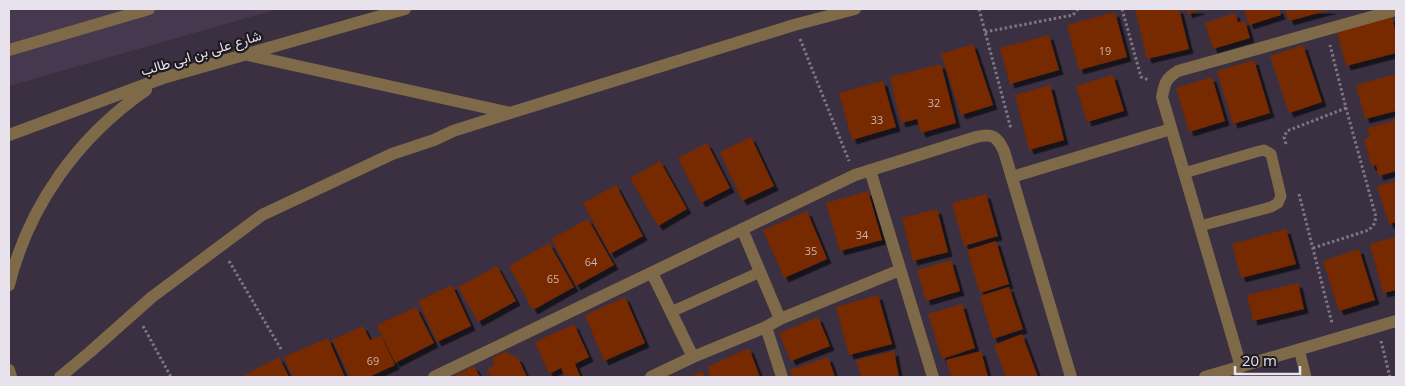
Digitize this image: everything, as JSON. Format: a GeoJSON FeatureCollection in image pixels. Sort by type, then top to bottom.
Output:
{"type":"FeatureCollection","features":[{"type":"Feature","properties":{"kind":"street"},"geometry":{"type":"LineString","coordinates":[[126,9],[145,10]]}},
{"type":"Feature","properties":{"kind":"street","name":"شارع على بن ابى طالب"},"geometry":{"type":"LineString","coordinates":[[9,135],[163,78],[405,9]]}},
{"type":"Feature","properties":{"kind":"street"},"geometry":{"type":"LineString","coordinates":[[60,377],[152,297],[262,215],[392,154],[434,140],[453,131],[510,113],[794,25],[855,9]]}},
{"type":"Feature","properties":{"kind":"street"},"geometry":{"type":"LineString","coordinates":[[9,50],[145,10]]}},
{"type":"Feature","properties":{"kind":"street"},"geometry":{"type":"LineString","coordinates":[[1241,367],[1162,98],[1165,82],[1178,71],[1396,10]]}},
{"type":"Feature","properties":{"kind":"street"},"geometry":{"type":"LineString","coordinates":[[245,55],[510,113]]}},
{"type":"Feature","properties":{"kind":"street"},"geometry":{"type":"LineString","coordinates":[[9,286],[26,233],[43,199],[63,169],[92,134],[126,104],[163,78]]}},
{"type":"Feature","properties":{"kind":"street"},"geometry":{"type":"LineString","coordinates":[[1012,177],[1171,129]]}},
{"type":"Feature","properties":{"kind":"street"},"geometry":{"type":"LineString","coordinates":[[434,377],[855,175],[988,134],[999,140],[1004,151],[1071,377]]}},
{"type":"Feature","properties":{"kind":"street"},"geometry":{"type":"LineString","coordinates":[[870,170],[933,377]]}},
{"type":"Feature","properties":{"kind":"street"},"geometry":{"type":"LineString","coordinates":[[742,229],[780,319]]}},
{"type":"Feature","properties":{"kind":"street"},"geometry":{"type":"LineString","coordinates":[[651,377],[692,357],[766,327],[780,319],[900,270]]}},
{"type":"Feature","properties":{"kind":"street"},"geometry":{"type":"LineString","coordinates":[[652,273],[692,357]]}},
{"type":"Feature","properties":{"kind":"street"},"geometry":{"type":"LineString","coordinates":[[1205,377],[1226,374],[1241,367],[1396,321]]}},
{"type":"Feature","properties":{"kind":"street"},"geometry":{"type":"LineString","coordinates":[[766,327],[782,377]]}},
{"type":"Feature","properties":{"kind":"lane"},"geometry":{"type":"LineString","coordinates":[[1184,173],[1264,150],[1271,154],[1281,196],[1278,203],[1200,226]]}},
{"type":"Feature","properties":{"kind":"lane"},"geometry":{"type":"LineString","coordinates":[[671,312],[760,272]]}},
{"type":"Feature","properties":{"kind":"lane"},"geometry":{"type":"LineString","coordinates":[[1299,349],[1306,377]]}},
{"type":"Feature","properties":{"kind":"path"},"geometry":{"type":"LineString","coordinates":[[979,9],[1011,128],[1012,142],[1004,151]]}},
{"type":"Feature","properties":{"kind":"path"},"geometry":{"type":"LineString","coordinates":[[985,32],[1072,14],[1078,9]]}},
{"type":"Feature","properties":{"kind":"path"},"geometry":{"type":"LineString","coordinates":[[1122,9],[1141,77],[1152,82],[1165,82]]}},
{"type":"Feature","properties":{"kind":"path"},"geometry":{"type":"LineString","coordinates":[[794,25],[855,175]]}},
{"type":"Feature","properties":{"kind":"path"},"geometry":{"type":"LineString","coordinates":[[1313,248],[1369,230],[1374,224],[1376,217],[1326,30]]}},
{"type":"Feature","properties":{"kind":"path"},"geometry":{"type":"LineString","coordinates":[[1286,146],[1284,137],[1287,131],[1346,108]]}},
{"type":"Feature","properties":{"kind":"path"},"geometry":{"type":"LineString","coordinates":[[1298,193],[1336,338]]}},
{"type":"Feature","properties":{"kind":"path"},"geometry":{"type":"LineString","coordinates":[[220,247],[281,349]]}},
{"type":"Feature","properties":{"kind":"path"},"geometry":{"type":"LineString","coordinates":[[135,312],[171,377]]}},
{"type":"Feature","properties":{"kind":"path"},"geometry":{"type":"LineString","coordinates":[[1377,326],[1390,377]]}},
{"type":"Feature","properties":{"kind":"shaded area"},"geometry":{"type":"Polygon","coordinates":[[[9,9],[278,9],[9,86],[9,9]]]}},
{"type":"Feature","properties":{"kind":"building"},"geometry":{"type":"Polygon","coordinates":[[[1135,9],[1179,9],[1189,49],[1147,59],[1135,9]]]}},
{"type":"Feature","properties":{"kind":"building"},"geometry":{"type":"Polygon","coordinates":[[[1186,9],[1202,9],[1188,14],[1186,9]]]}},
{"type":"Feature","properties":{"kind":"building"},"geometry":{"type":"Polygon","coordinates":[[[1244,9],[1279,9],[1281,15],[1249,25],[1244,9]]]}},
{"type":"Feature","properties":{"kind":"building"},"geometry":{"type":"Polygon","coordinates":[[[1285,9],[1333,9],[1289,21],[1285,9]]]}},
{"type":"Feature","properties":{"kind":"building"},"geometry":{"type":"Polygon","coordinates":[[[1115,12],[1127,57],[1079,70],[1067,25],[1115,12]]]}},
{"type":"Feature","properties":{"kind":"building"},"geometry":{"type":"Polygon","coordinates":[[[1235,13],[1238,22],[1245,21],[1250,38],[1213,49],[1205,23],[1235,13]]]}},
{"type":"Feature","properties":{"kind":"building"},"geometry":{"type":"Polygon","coordinates":[[[1392,17],[1396,34],[1396,53],[1346,66],[1337,32],[1392,17]]]}},
{"type":"Feature","properties":{"kind":"building"},"geometry":{"type":"Polygon","coordinates":[[[1049,35],[1059,70],[1010,84],[1000,48],[1049,35]]]}},
{"type":"Feature","properties":{"kind":"building"},"geometry":{"type":"Polygon","coordinates":[[[973,44],[993,105],[961,115],[941,54],[973,44]]]}},
{"type":"Feature","properties":{"kind":"building"},"geometry":{"type":"Polygon","coordinates":[[[1303,45],[1322,102],[1289,113],[1270,56],[1303,45]]]}},
{"type":"Feature","properties":{"kind":"building"},"geometry":{"type":"Polygon","coordinates":[[[1254,60],[1270,113],[1233,124],[1217,71],[1254,60]]]}},
{"type":"Feature","properties":{"kind":"building"},"geometry":{"type":"Polygon","coordinates":[[[941,64],[956,123],[921,133],[917,119],[901,123],[890,77],[941,64]]]}},
{"type":"Feature","properties":{"kind":"building"},"geometry":{"type":"Polygon","coordinates":[[[1396,74],[1396,111],[1365,119],[1356,85],[1396,74]]]}},
{"type":"Feature","properties":{"kind":"building"},"geometry":{"type":"Polygon","coordinates":[[[1113,75],[1124,111],[1087,122],[1076,86],[1113,75]]]}},
{"type":"Feature","properties":{"kind":"building"},"geometry":{"type":"Polygon","coordinates":[[[1212,77],[1225,121],[1189,132],[1176,88],[1212,77]]]}},
{"type":"Feature","properties":{"kind":"building"},"geometry":{"type":"Polygon","coordinates":[[[883,81],[896,127],[852,140],[839,93],[883,81]]]}},
{"type":"Feature","properties":{"kind":"building"},"geometry":{"type":"Polygon","coordinates":[[[1050,85],[1064,140],[1029,150],[1015,95],[1050,85]]]}},
{"type":"Feature","properties":{"kind":"building"},"geometry":{"type":"Polygon","coordinates":[[[1396,120],[1396,171],[1379,176],[1376,165],[1371,166],[1364,139],[1370,137],[1367,128],[1396,120]]]}},
{"type":"Feature","properties":{"kind":"building"},"geometry":{"type":"Polygon","coordinates":[[[751,137],[774,186],[742,201],[720,152],[751,137]]]}},
{"type":"Feature","properties":{"kind":"building"},"geometry":{"type":"Polygon","coordinates":[[[707,143],[730,188],[701,203],[678,158],[707,143]]]}},
{"type":"Feature","properties":{"kind":"building"},"geometry":{"type":"Polygon","coordinates":[[[660,161],[687,209],[658,226],[630,178],[660,161]]]}},
{"type":"Feature","properties":{"kind":"building"},"geometry":{"type":"Polygon","coordinates":[[[1396,181],[1396,222],[1389,224],[1377,186],[1396,181]]]}},
{"type":"Feature","properties":{"kind":"building"},"geometry":{"type":"Polygon","coordinates":[[[616,185],[643,236],[610,254],[583,203],[616,185]]]}},
{"type":"Feature","properties":{"kind":"building"},"geometry":{"type":"Polygon","coordinates":[[[868,191],[882,240],[840,251],[826,203],[868,191]]]}},
{"type":"Feature","properties":{"kind":"building"},"geometry":{"type":"Polygon","coordinates":[[[986,194],[998,236],[964,246],[952,203],[986,194]]]}},
{"type":"Feature","properties":{"kind":"building"},"geometry":{"type":"Polygon","coordinates":[[[937,209],[948,252],[913,261],[902,218],[937,209]]]}},
{"type":"Feature","properties":{"kind":"building"},"geometry":{"type":"Polygon","coordinates":[[[807,211],[827,259],[784,278],[763,230],[807,211]]]}},
{"type":"Feature","properties":{"kind":"building"},"geometry":{"type":"Polygon","coordinates":[[[588,219],[614,265],[576,286],[551,239],[588,219]]]}},
{"type":"Feature","properties":{"kind":"building"},"geometry":{"type":"Polygon","coordinates":[[[1286,229],[1296,264],[1241,278],[1232,244],[1286,229]]]}},
{"type":"Feature","properties":{"kind":"building"},"geometry":{"type":"Polygon","coordinates":[[[1396,237],[1396,290],[1383,293],[1370,244],[1396,237]]]}},
{"type":"Feature","properties":{"kind":"building"},"geometry":{"type":"Polygon","coordinates":[[[996,241],[1009,284],[980,293],[967,250],[996,241]]]}},
{"type":"Feature","properties":{"kind":"building"},"geometry":{"type":"Polygon","coordinates":[[[549,243],[574,287],[533,310],[509,266],[549,243]]]}},
{"type":"Feature","properties":{"kind":"building"},"geometry":{"type":"Polygon","coordinates":[[[1359,249],[1375,300],[1339,311],[1323,261],[1359,249]]]}},
{"type":"Feature","properties":{"kind":"building"},"geometry":{"type":"Polygon","coordinates":[[[951,260],[960,291],[926,301],[917,270],[951,260]]]}},
{"type":"Feature","properties":{"kind":"building"},"geometry":{"type":"Polygon","coordinates":[[[497,266],[516,301],[478,322],[458,287],[497,266]]]}},
{"type":"Feature","properties":{"kind":"building"},"geometry":{"type":"Polygon","coordinates":[[[1298,283],[1304,309],[1253,321],[1247,295],[1298,283]]]}},
{"type":"Feature","properties":{"kind":"building"},"geometry":{"type":"Polygon","coordinates":[[[452,285],[471,326],[437,342],[418,301],[452,285]]]}},
{"type":"Feature","properties":{"kind":"building"},"geometry":{"type":"Polygon","coordinates":[[[1009,287],[1023,329],[993,339],[980,296],[1009,287]]]}},
{"type":"Feature","properties":{"kind":"building"},"geometry":{"type":"Polygon","coordinates":[[[878,295],[892,344],[849,355],[836,307],[878,295]]]}},
{"type":"Feature","properties":{"kind":"building"},"geometry":{"type":"Polygon","coordinates":[[[625,297],[645,343],[604,361],[585,315],[625,297]]]}},
{"type":"Feature","properties":{"kind":"building"},"geometry":{"type":"Polygon","coordinates":[[[962,304],[975,348],[942,359],[928,314],[962,304]]]}},
{"type":"Feature","properties":{"kind":"building"},"geometry":{"type":"Polygon","coordinates":[[[416,307],[434,343],[395,363],[377,325],[416,307]]]}},
{"type":"Feature","properties":{"kind":"building"},"geometry":{"type":"Polygon","coordinates":[[[818,317],[830,346],[791,361],[779,333],[818,317]]]}},
{"type":"Feature","properties":{"kind":"building"},"geometry":{"type":"Polygon","coordinates":[[[574,324],[589,357],[575,364],[580,376],[565,377],[561,368],[549,374],[535,342],[574,324]]]}},
{"type":"Feature","properties":{"kind":"building"},"geometry":{"type":"Polygon","coordinates":[[[363,326],[370,340],[381,335],[395,365],[369,377],[350,377],[332,340],[363,326]]]}},
{"type":"Feature","properties":{"kind":"building"},"geometry":{"type":"Polygon","coordinates":[[[1022,334],[1038,377],[1006,377],[994,345],[1022,334]]]}},
{"type":"Feature","properties":{"kind":"building"},"geometry":{"type":"Polygon","coordinates":[[[328,338],[345,377],[293,377],[284,357],[328,338]]]}},
{"type":"Feature","properties":{"kind":"building"},"geometry":{"type":"Polygon","coordinates":[[[749,348],[760,377],[711,377],[707,367],[749,348]]]}},
{"type":"Feature","properties":{"kind":"building"},"geometry":{"type":"Polygon","coordinates":[[[894,351],[899,377],[861,377],[856,360],[894,351]]]}},
{"type":"Feature","properties":{"kind":"building"},"geometry":{"type":"Polygon","coordinates":[[[981,351],[988,377],[951,377],[946,360],[981,351]]]}},
{"type":"Feature","properties":{"kind":"building"},"geometry":{"type":"Polygon","coordinates":[[[505,352],[518,358],[527,377],[491,377],[487,369],[495,365],[492,358],[505,352]]]}},
{"type":"Feature","properties":{"kind":"building"},"geometry":{"type":"Polygon","coordinates":[[[279,357],[289,377],[243,376],[279,357]]]}},
{"type":"Feature","properties":{"kind":"building"},"geometry":{"type":"Polygon","coordinates":[[[828,357],[835,377],[792,377],[790,370],[828,357]]]}},
{"type":"Feature","properties":{"kind":"building"},"geometry":{"type":"Polygon","coordinates":[[[474,366],[480,377],[452,377],[474,366]]]}},
{"type":"Feature","properties":{"kind":"building"},"geometry":{"type":"Polygon","coordinates":[[[702,371],[705,377],[690,377],[702,371]]]}}]}
